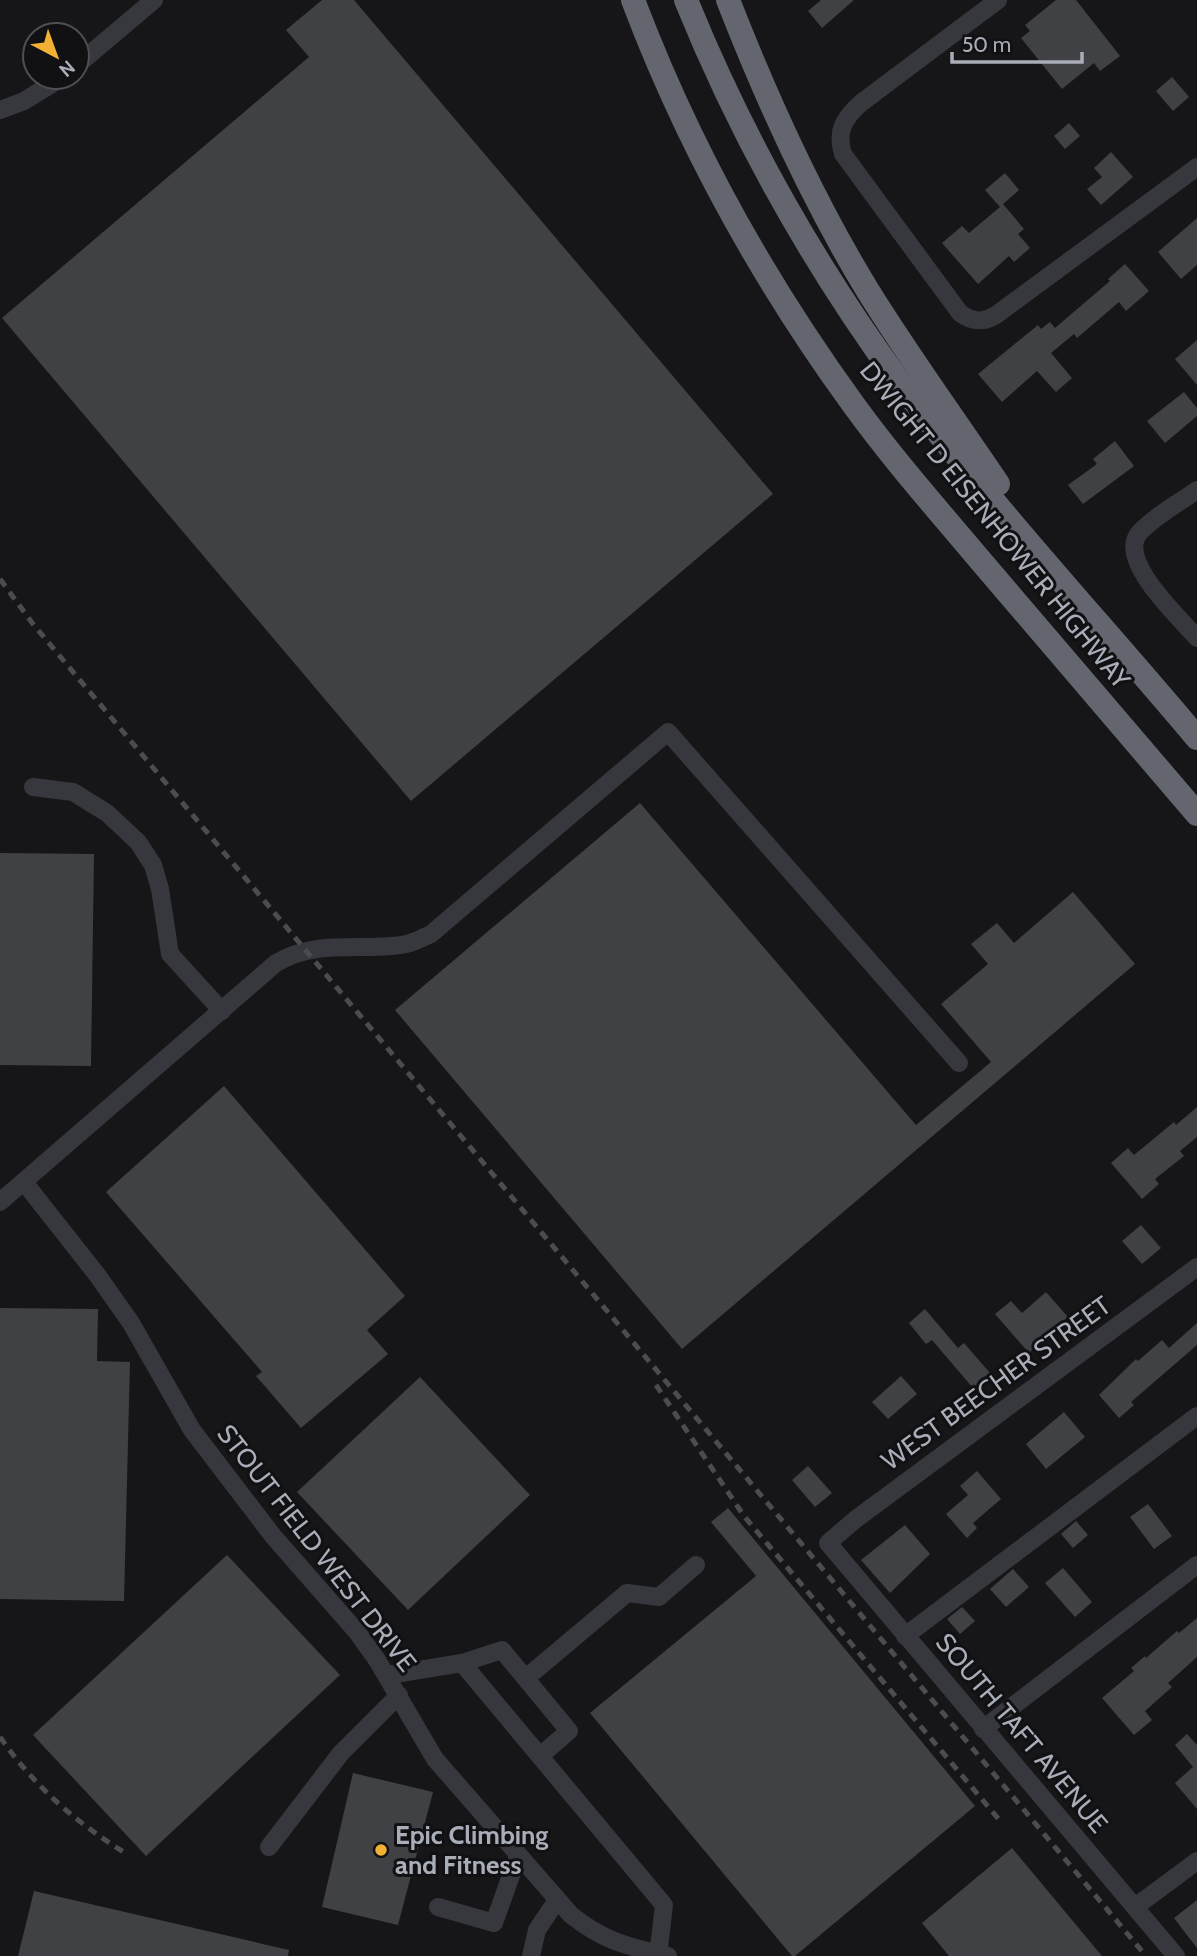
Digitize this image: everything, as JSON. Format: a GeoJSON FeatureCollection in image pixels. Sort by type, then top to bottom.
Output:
{"type":"FeatureCollection","features":[{"type":"Feature","properties":{"kind":"highway","name":"DWIGHT D EISENHOWER HIGHWAY"},"geometry":{"type":"LineString","coordinates":[[633,0],[648,39],[708,169],[761,263],[815,349],[905,471],[1197,814]]}},
{"type":"Feature","properties":{"kind":"highway","name":"DWIGHT D EISENHOWER HIGHWAY"},"geometry":{"type":"LineString","coordinates":[[686,0],[746,132],[787,209],[838,293],[885,361],[937,432],[1197,738]]}},
{"type":"Feature","properties":{"kind":"highway"},"geometry":{"type":"LineString","coordinates":[[728,0],[782,126],[867,289],[1063,581]]}},
{"type":"Feature","properties":{"kind":"street"},"geometry":{"type":"LineString","coordinates":[[91,53],[154,0]]}},
{"type":"Feature","properties":{"kind":"street"},"geometry":{"type":"LineString","coordinates":[[998,0],[861,103],[849,113],[841,127],[843,154],[960,313],[976,321],[989,320],[1012,306],[1197,167]]}},
{"type":"Feature","properties":{"kind":"street"},"geometry":{"type":"LineString","coordinates":[[0,110],[41,91]]}},
{"type":"Feature","properties":{"kind":"street"},"geometry":{"type":"LineString","coordinates":[[1197,490],[1141,531],[1133,548],[1134,557],[1143,574],[1197,638]]}},
{"type":"Feature","properties":{"kind":"street"},"geometry":{"type":"LineString","coordinates":[[0,1202],[276,964],[294,953],[324,948],[390,946],[409,943],[431,934],[668,732],[959,1063]]}},
{"type":"Feature","properties":{"kind":"street"},"geometry":{"type":"LineString","coordinates":[[33,787],[73,792],[107,813],[138,842],[153,865],[160,888],[170,954],[222,1011]]}},
{"type":"Feature","properties":{"kind":"street","name":"STOUT FIELD WEST DRIVE"},"geometry":{"type":"LineString","coordinates":[[24,1182],[98,1276],[124,1314],[192,1430],[255,1513],[357,1632],[388,1675],[435,1759],[557,1900],[589,1930],[609,1941],[662,1955]]}},
{"type":"Feature","properties":{"kind":"street","name":"WEST BEECHER STREET"},"geometry":{"type":"LineString","coordinates":[[828,1543],[856,1519],[1197,1266]]}},
{"type":"Feature","properties":{"kind":"street"},"geometry":{"type":"LineString","coordinates":[[905,1636],[1197,1416]]}},
{"type":"Feature","properties":{"kind":"street","name":"SOUTH TAFT AVENUE"},"geometry":{"type":"LineString","coordinates":[[828,1543],[1176,1956]]}},
{"type":"Feature","properties":{"kind":"street"},"geometry":{"type":"LineString","coordinates":[[526,1678],[627,1593],[659,1597],[696,1565]]}},
{"type":"Feature","properties":{"kind":"street"},"geometry":{"type":"LineString","coordinates":[[983,1729],[1197,1565]]}},
{"type":"Feature","properties":{"kind":"street"},"geometry":{"type":"LineString","coordinates":[[388,1675],[462,1663],[502,1650],[569,1731],[540,1756]]}},
{"type":"Feature","properties":{"kind":"street"},"geometry":{"type":"LineString","coordinates":[[462,1663],[664,1905],[662,1955]]}},
{"type":"Feature","properties":{"kind":"street"},"geometry":{"type":"LineString","coordinates":[[269,1847],[341,1753],[399,1695]]}},
{"type":"Feature","properties":{"kind":"street"},"geometry":{"type":"LineString","coordinates":[[438,1907],[494,1923],[518,1856]]}},
{"type":"Feature","properties":{"kind":"street"},"geometry":{"type":"LineString","coordinates":[[1135,1907],[1197,1861]]}},
{"type":"Feature","properties":{"kind":"street"},"geometry":{"type":"LineString","coordinates":[[531,1956],[537,1930],[557,1900]]}},
{"type":"Feature","properties":{"kind":"building"},"geometry":{"type":"Polygon","coordinates":[[[322,0],[354,0],[773,494],[411,801],[2,318],[309,57],[286,30],[322,0]]]}},
{"type":"Feature","properties":{"kind":"building"},"geometry":{"type":"Polygon","coordinates":[[[821,0],[854,0],[822,28],[808,11],[821,0]]]}},
{"type":"Feature","properties":{"kind":"building"},"geometry":{"type":"Polygon","coordinates":[[[1056,0],[1076,0],[1120,56],[1100,71],[1094,63],[1062,89],[1021,38],[1030,31],[1025,25],[1056,0]]]}},
{"type":"Feature","properties":{"kind":"building"},"geometry":{"type":"Polygon","coordinates":[[[1172,77],[1189,97],[1173,111],[1156,91],[1172,77]]]}},
{"type":"Feature","properties":{"kind":"building"},"geometry":{"type":"Polygon","coordinates":[[[1069,123],[1080,136],[1065,149],[1054,136],[1069,123]]]}},
{"type":"Feature","properties":{"kind":"building"},"geometry":{"type":"Polygon","coordinates":[[[1111,152],[1133,177],[1101,205],[1087,189],[1102,177],[1094,168],[1111,152]]]}},
{"type":"Feature","properties":{"kind":"building"},"geometry":{"type":"Polygon","coordinates":[[[1005,173],[1019,190],[1003,204],[1024,229],[1018,234],[1030,248],[1014,262],[1009,256],[978,284],[942,243],[962,226],[969,233],[1000,207],[985,190],[1005,173]]]}},
{"type":"Feature","properties":{"kind":"building"},"geometry":{"type":"Polygon","coordinates":[[[1197,218],[1197,265],[1181,279],[1158,252],[1197,218]]]}},
{"type":"Feature","properties":{"kind":"building"},"geometry":{"type":"Polygon","coordinates":[[[1125,264],[1149,291],[1126,311],[1119,302],[1077,338],[1074,334],[1051,353],[1072,378],[1056,392],[1037,371],[1002,402],[978,374],[1038,325],[1041,329],[1050,322],[1055,328],[1110,281],[1108,279],[1125,264]]]}},
{"type":"Feature","properties":{"kind":"building"},"geometry":{"type":"Polygon","coordinates":[[[1197,340],[1197,385],[1175,359],[1197,340]]]}},
{"type":"Feature","properties":{"kind":"building"},"geometry":{"type":"Polygon","coordinates":[[[1184,392],[1197,408],[1197,416],[1165,443],[1147,421],[1184,392]]]}},
{"type":"Feature","properties":{"kind":"building"},"geometry":{"type":"Polygon","coordinates":[[[1115,441],[1134,466],[1083,504],[1068,485],[1097,464],[1093,459],[1115,441]]]}},
{"type":"Feature","properties":{"kind":"building"},"geometry":{"type":"Polygon","coordinates":[[[640,803],[916,1125],[991,1062],[941,1004],[988,964],[971,944],[997,923],[1014,943],[1073,892],[1135,964],[682,1349],[395,1010],[640,803]]]}},
{"type":"Feature","properties":{"kind":"building"},"geometry":{"type":"Polygon","coordinates":[[[0,853],[94,854],[91,1066],[0,1065],[0,853]]]}},
{"type":"Feature","properties":{"kind":"building"},"geometry":{"type":"Polygon","coordinates":[[[224,1086],[405,1296],[367,1330],[388,1354],[301,1428],[256,1376],[262,1372],[106,1192],[224,1086]]]}},
{"type":"Feature","properties":{"kind":"building"},"geometry":{"type":"Polygon","coordinates":[[[1197,1107],[1197,1137],[1180,1151],[1184,1156],[1155,1179],[1159,1184],[1142,1199],[1111,1163],[1128,1148],[1134,1155],[1197,1107]]]}},
{"type":"Feature","properties":{"kind":"building"},"geometry":{"type":"Polygon","coordinates":[[[1141,1225],[1161,1248],[1142,1264],[1122,1241],[1141,1225]]]}},
{"type":"Feature","properties":{"kind":"building"},"geometry":{"type":"Polygon","coordinates":[[[1046,1292],[1068,1317],[1029,1353],[995,1314],[1011,1301],[1022,1313],[1046,1292]]]}},
{"type":"Feature","properties":{"kind":"building"},"geometry":{"type":"Polygon","coordinates":[[[0,1308],[98,1309],[97,1361],[130,1362],[124,1601],[0,1599],[0,1308]]]}},
{"type":"Feature","properties":{"kind":"building"},"geometry":{"type":"Polygon","coordinates":[[[925,1309],[958,1348],[964,1343],[990,1373],[973,1388],[932,1340],[926,1344],[909,1323],[925,1309]]]}},
{"type":"Feature","properties":{"kind":"building"},"geometry":{"type":"Polygon","coordinates":[[[1197,1323],[1197,1345],[1131,1402],[1134,1405],[1119,1418],[1099,1395],[1136,1359],[1138,1361],[1162,1340],[1169,1348],[1197,1323]]]}},
{"type":"Feature","properties":{"kind":"building"},"geometry":{"type":"Polygon","coordinates":[[[901,1376],[917,1394],[888,1419],[872,1402],[901,1376]]]}},
{"type":"Feature","properties":{"kind":"building"},"geometry":{"type":"Polygon","coordinates":[[[420,1377],[530,1495],[408,1610],[297,1492],[420,1377]]]}},
{"type":"Feature","properties":{"kind":"building"},"geometry":{"type":"Polygon","coordinates":[[[1064,1412],[1085,1437],[1046,1469],[1026,1444],[1064,1412]]]}},
{"type":"Feature","properties":{"kind":"building"},"geometry":{"type":"Polygon","coordinates":[[[808,1466],[832,1493],[815,1507],[792,1480],[808,1466]]]}},
{"type":"Feature","properties":{"kind":"building"},"geometry":{"type":"Polygon","coordinates":[[[977,1471],[1001,1499],[973,1523],[977,1528],[967,1538],[946,1514],[968,1495],[960,1486],[977,1471]]]}},
{"type":"Feature","properties":{"kind":"building"},"geometry":{"type":"Polygon","coordinates":[[[1148,1504],[1172,1536],[1154,1549],[1130,1517],[1148,1504]]]}},
{"type":"Feature","properties":{"kind":"building"},"geometry":{"type":"Polygon","coordinates":[[[728,1508],[975,1806],[795,1956],[792,1956],[590,1713],[756,1576],[711,1522],[728,1508]]]}},
{"type":"Feature","properties":{"kind":"building"},"geometry":{"type":"Polygon","coordinates":[[[1076,1521],[1088,1535],[1073,1548],[1061,1534],[1076,1521]]]}},
{"type":"Feature","properties":{"kind":"building"},"geometry":{"type":"Polygon","coordinates":[[[905,1525],[930,1554],[890,1593],[861,1560],[905,1525]]]}},
{"type":"Feature","properties":{"kind":"building"},"geometry":{"type":"Polygon","coordinates":[[[227,1555],[340,1675],[146,1856],[33,1735],[227,1555]]]}},
{"type":"Feature","properties":{"kind":"building"},"geometry":{"type":"Polygon","coordinates":[[[1063,1568],[1092,1602],[1075,1617],[1045,1583],[1063,1568]]]}},
{"type":"Feature","properties":{"kind":"building"},"geometry":{"type":"Polygon","coordinates":[[[1013,1569],[1029,1587],[1006,1607],[990,1589],[1013,1569]]]}},
{"type":"Feature","properties":{"kind":"building"},"geometry":{"type":"Polygon","coordinates":[[[962,1607],[975,1621],[960,1634],[947,1619],[962,1607]]]}},
{"type":"Feature","properties":{"kind":"building"},"geometry":{"type":"Polygon","coordinates":[[[1197,1618],[1197,1657],[1168,1683],[1172,1687],[1145,1711],[1152,1720],[1134,1735],[1102,1698],[1134,1671],[1131,1668],[1145,1656],[1146,1658],[1177,1631],[1179,1633],[1197,1618]]]}},
{"type":"Feature","properties":{"kind":"building"},"geometry":{"type":"Polygon","coordinates":[[[1187,1734],[1197,1745],[1197,1809],[1175,1783],[1193,1767],[1175,1745],[1187,1734]]]}},
{"type":"Feature","properties":{"kind":"building","name":"Epic Climbing and Fitness"},"geometry":{"type":"Polygon","coordinates":[[[353,1773],[433,1792],[398,1925],[322,1907],[353,1773]]]}},
{"type":"Feature","properties":{"kind":"building"},"geometry":{"type":"Polygon","coordinates":[[[1012,1848],[1102,1956],[949,1956],[922,1923],[1012,1848]]]}},
{"type":"Feature","properties":{"kind":"building"},"geometry":{"type":"Polygon","coordinates":[[[34,1891],[289,1950],[288,1956],[18,1956],[34,1891]]]}},
{"type":"Feature","properties":{"kind":"building"},"geometry":{"type":"Polygon","coordinates":[[[1197,1900],[1197,1948],[1174,1918],[1197,1900]]]}},
{"type":"Feature","properties":{"kind":"railway"},"geometry":{"type":"LineString","coordinates":[[0,579],[33,624],[1146,1956]]}},
{"type":"Feature","properties":{"kind":"railway"},"geometry":{"type":"LineString","coordinates":[[656,1385],[744,1516],[1001,1822]]}},
{"type":"Feature","properties":{"kind":"railway"},"geometry":{"type":"LineString","coordinates":[[0,1737],[27,1772],[57,1802],[90,1830],[127,1854]]}},
{"type":"Feature","properties":{"kind":"place","name":"Epic Climbing and Fitness"},"geometry":{"type":"Point","coordinates":[381,1850]}}]}
